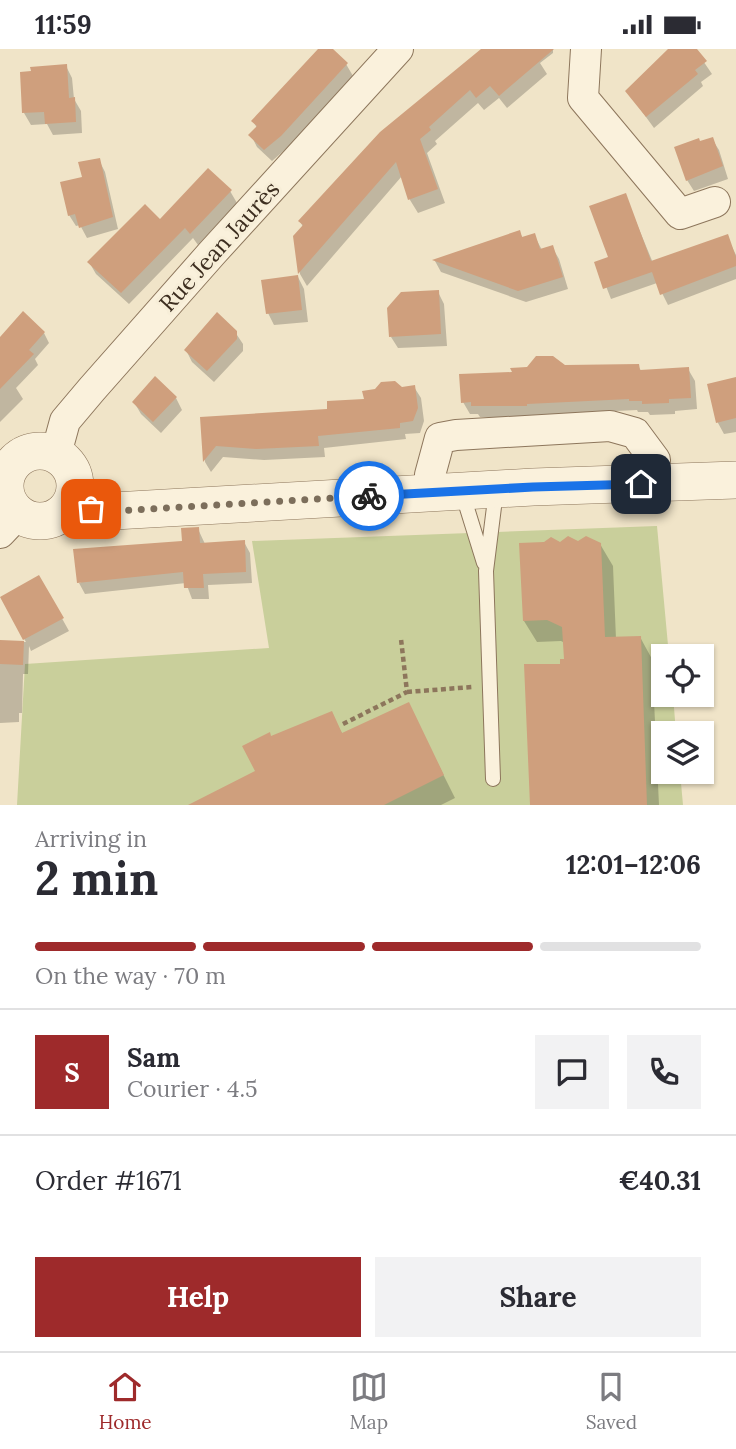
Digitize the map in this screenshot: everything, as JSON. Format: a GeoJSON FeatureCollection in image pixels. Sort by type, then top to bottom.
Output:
{"type":"FeatureCollection","features":[{"type":"Feature","properties":{"kind":"street","name":"Rue Jean Jaurès"},"geometry":{"type":"LineString","coordinates":[[56,454],[65,421],[92,389],[398,49]]}},
{"type":"Feature","properties":{"kind":"street"},"geometry":{"type":"LineString","coordinates":[[586,49],[583,98],[680,214],[715,202]]}},
{"type":"Feature","properties":{"kind":"street"},"geometry":{"type":"LineString","coordinates":[[39,450],[56,454],[69,466],[72,496],[57,517],[41,521],[31,520],[6,505],[12,463],[23,454],[39,450]]}},
{"type":"Feature","properties":{"kind":"street"},"geometry":{"type":"LineString","coordinates":[[463,485],[655,460],[736,459]]}},
{"type":"Feature","properties":{"kind":"street"},"geometry":{"type":"LineString","coordinates":[[72,496],[114,511],[463,485],[736,479]]}},
{"type":"Feature","properties":{"kind":"lane"},"geometry":{"type":"LineString","coordinates":[[463,485],[486,571],[493,779]]}},
{"type":"Feature","properties":{"kind":"lane"},"geometry":{"type":"LineString","coordinates":[[463,485],[486,571]]}},
{"type":"Feature","properties":{"kind":"path"},"geometry":{"type":"LineString","coordinates":[[401,639],[407,692]]}},
{"type":"Feature","properties":{"kind":"path"},"geometry":{"type":"LineString","coordinates":[[343,724],[407,692],[490,686]]}},
{"type":"Feature","properties":{"kind":"green space"},"geometry":{"type":"Polygon","coordinates":[[[657,526],[668,644],[651,644],[651,707],[674,707],[675,721],[651,721],[651,784],[681,784],[683,805],[17,805],[25,664],[269,648],[252,541],[657,526]]]}},
{"type":"Feature","properties":{"kind":"building"},"geometry":{"type":"Polygon","coordinates":[[[318,49],[333,49],[348,63],[281,136],[264,150],[248,135],[257,126],[251,121],[318,49]]]}},
{"type":"Feature","properties":{"kind":"building"},"geometry":{"type":"Polygon","coordinates":[[[481,49],[554,49],[499,96],[490,86],[476,98],[470,90],[429,127],[431,130],[420,139],[438,189],[408,200],[396,162],[298,274],[293,236],[303,225],[298,221],[380,132],[481,49]]]}},
{"type":"Feature","properties":{"kind":"building"},"geometry":{"type":"Polygon","coordinates":[[[668,49],[697,49],[707,61],[695,70],[698,74],[646,117],[625,91],[668,49]]]}},
{"type":"Feature","properties":{"kind":"building"},"geometry":{"type":"Polygon","coordinates":[[[67,64],[69,98],[75,97],[76,122],[45,124],[44,112],[22,113],[20,72],[31,71],[30,67],[67,64]]]}},
{"type":"Feature","properties":{"kind":"building"},"geometry":{"type":"Polygon","coordinates":[[[713,137],[723,166],[686,181],[674,147],[699,138],[700,141],[713,137]]]}},
{"type":"Feature","properties":{"kind":"building"},"geometry":{"type":"Polygon","coordinates":[[[100,158],[113,217],[79,228],[75,214],[68,216],[60,182],[82,177],[78,162],[100,158]]]}},
{"type":"Feature","properties":{"kind":"building"},"geometry":{"type":"Polygon","coordinates":[[[208,168],[232,190],[190,234],[185,228],[121,293],[87,262],[145,204],[160,219],[208,168]]]}},
{"type":"Feature","properties":{"kind":"building"},"geometry":{"type":"Polygon","coordinates":[[[626,193],[651,261],[728,234],[736,257],[736,266],[660,295],[652,272],[603,289],[594,262],[608,257],[589,206],[626,193]]]}},
{"type":"Feature","properties":{"kind":"building"},"geometry":{"type":"Polygon","coordinates":[[[520,230],[522,237],[535,233],[540,249],[553,245],[563,277],[518,291],[432,260],[520,230]]]}},
{"type":"Feature","properties":{"kind":"building"},"geometry":{"type":"Polygon","coordinates":[[[298,275],[302,310],[266,314],[261,280],[298,275]]]}},
{"type":"Feature","properties":{"kind":"building"},"geometry":{"type":"Polygon","coordinates":[[[439,290],[441,334],[389,337],[387,308],[401,292],[439,290]]]}},
{"type":"Feature","properties":{"kind":"building"},"geometry":{"type":"Polygon","coordinates":[[[23,311],[45,332],[29,350],[34,354],[0,389],[0,337],[23,311]]]}},
{"type":"Feature","properties":{"kind":"building"},"geometry":{"type":"Polygon","coordinates":[[[217,312],[237,331],[237,339],[207,371],[184,350],[217,312]]]}},
{"type":"Feature","properties":{"kind":"building"},"geometry":{"type":"Polygon","coordinates":[[[536,356],[553,356],[565,365],[639,364],[640,370],[689,367],[691,398],[669,399],[669,403],[642,404],[642,401],[629,399],[527,406],[471,406],[471,402],[461,403],[459,374],[512,372],[510,368],[527,367],[536,356]]]}},
{"type":"Feature","properties":{"kind":"building"},"geometry":{"type":"Polygon","coordinates":[[[155,376],[177,397],[153,422],[132,402],[155,376]]]}},
{"type":"Feature","properties":{"kind":"building"},"geometry":{"type":"Polygon","coordinates":[[[736,377],[736,418],[716,423],[707,384],[736,377]]]}},
{"type":"Feature","properties":{"kind":"building"},"geometry":{"type":"Polygon","coordinates":[[[395,381],[402,387],[415,385],[418,408],[413,421],[400,423],[400,428],[318,436],[319,446],[256,449],[216,446],[203,462],[200,417],[327,409],[327,401],[364,399],[362,391],[375,389],[381,382],[395,381]]]}},
{"type":"Feature","properties":{"kind":"building"},"geometry":{"type":"Polygon","coordinates":[[[199,527],[200,543],[245,540],[246,572],[203,574],[204,588],[184,588],[183,572],[77,583],[73,549],[182,541],[181,528],[199,527]]]}},
{"type":"Feature","properties":{"kind":"building"},"geometry":{"type":"Polygon","coordinates":[[[568,536],[578,541],[586,536],[601,543],[605,637],[641,636],[647,805],[530,805],[524,664],[560,664],[560,659],[564,659],[562,627],[547,620],[523,621],[519,543],[544,542],[551,537],[560,542],[568,536]]]}},
{"type":"Feature","properties":{"kind":"building"},"geometry":{"type":"Polygon","coordinates":[[[39,575],[64,618],[23,640],[0,597],[39,575]]]}},
{"type":"Feature","properties":{"kind":"building"},"geometry":{"type":"Polygon","coordinates":[[[0,640],[24,641],[23,665],[0,664],[0,640]]]}},
{"type":"Feature","properties":{"kind":"building"},"geometry":{"type":"Polygon","coordinates":[[[409,702],[444,775],[384,805],[188,805],[255,771],[242,746],[270,732],[271,736],[332,711],[342,733],[409,702]]]}},
{"type":"Feature","properties":{"kind":"way so far"},"geometry":{"type":"LineString","coordinates":[[91,509],[114,511],[369,496]]}},
{"type":"Feature","properties":{"kind":"route"},"geometry":{"type":"LineString","coordinates":[[369,496],[641,484]]}}]}
